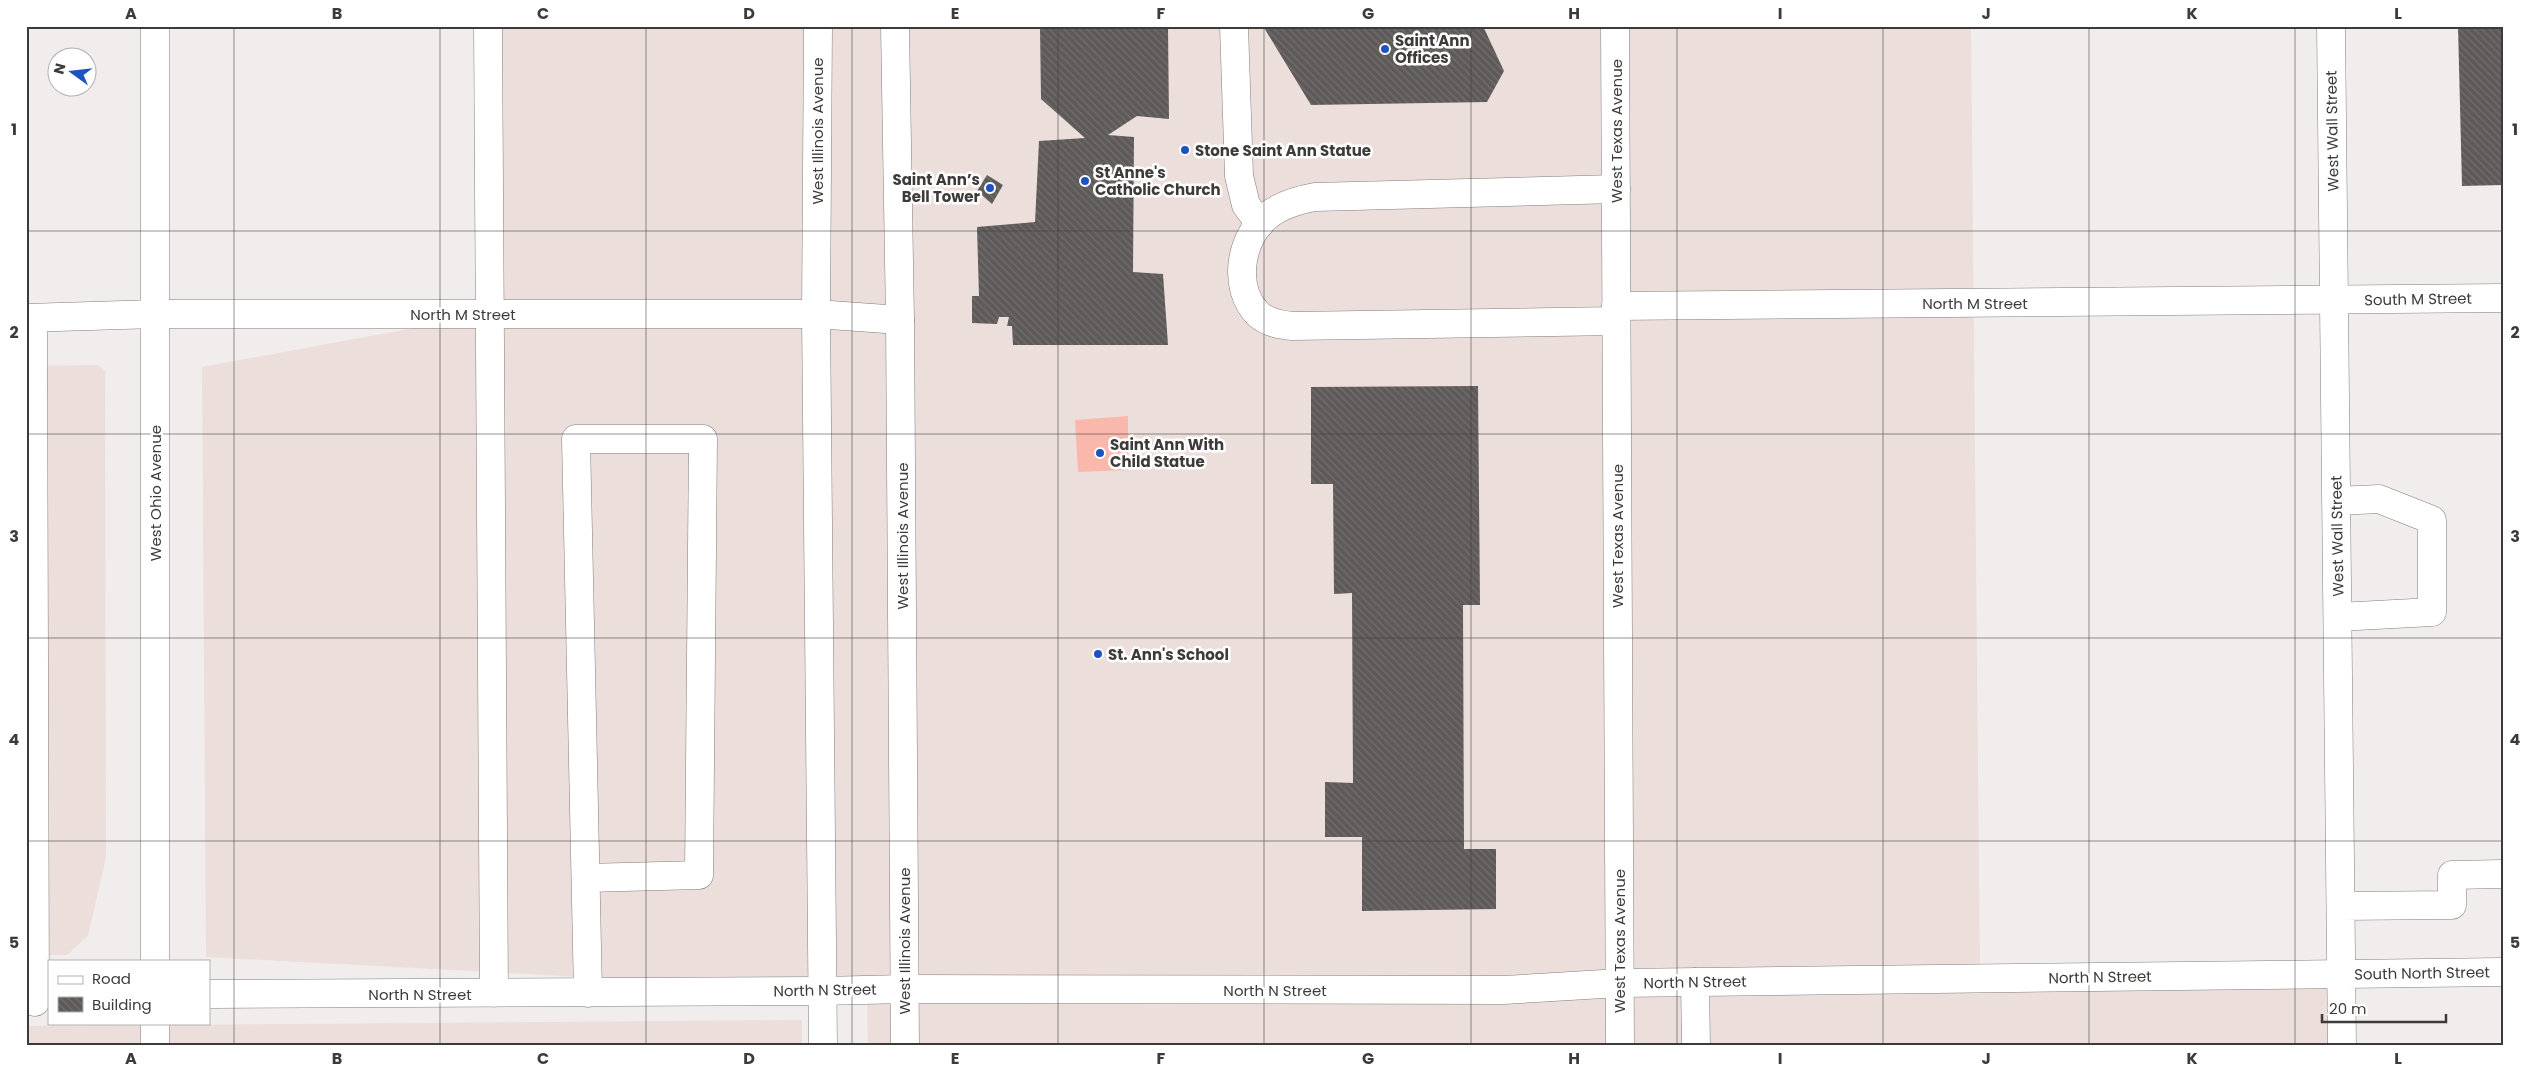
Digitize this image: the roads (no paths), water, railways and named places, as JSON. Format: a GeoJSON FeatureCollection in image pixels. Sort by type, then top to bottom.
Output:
{"type":"FeatureCollection","features":[{"type":"Feature","properties":{"kind":"street","name":"West Ohio Avenue"},"geometry":{"type":"LineString","coordinates":[[155,26],[155,960]]}},
{"type":"Feature","properties":{"kind":"street"},"geometry":{"type":"LineString","coordinates":[[488,26],[494,993]]}},
{"type":"Feature","properties":{"kind":"street","name":"West Illinois Avenue"},"geometry":{"type":"LineString","coordinates":[[818,26],[816,314],[823,1046]]}},
{"type":"Feature","properties":{"kind":"street","name":"West Illinois Avenue"},"geometry":{"type":"LineString","coordinates":[[895,26],[900,320],[905,1046]]}},
{"type":"Feature","properties":{"kind":"street"},"geometry":{"type":"LineString","coordinates":[[1234,26],[1239,176],[1246,205],[1260,224]]}},
{"type":"Feature","properties":{"kind":"street","name":"West Texas Avenue"},"geometry":{"type":"LineString","coordinates":[[1615,26],[1620,1046]]}},
{"type":"Feature","properties":{"kind":"street","name":"West Wall Street"},"geometry":{"type":"LineString","coordinates":[[2331,26],[2342,1046]]}},
{"type":"Feature","properties":{"kind":"street","name":"North M Street"},"geometry":{"type":"LineString","coordinates":[[1616,189],[1316,197],[1278,208],[1260,224],[1244,250],[1243,290],[1257,313],[1278,324],[1294,326],[1616,314],[2334,300]]}},
{"type":"Feature","properties":{"kind":"street","name":"South M Street"},"geometry":{"type":"LineString","coordinates":[[2334,300],[2503,298]]}},
{"type":"Feature","properties":{"kind":"street","name":"North M Street"},"geometry":{"type":"LineString","coordinates":[[30,318],[155,314],[816,314],[900,320]]}},
{"type":"Feature","properties":{"kind":"street"},"geometry":{"type":"LineString","coordinates":[[30,318],[37,1002]]}},
{"type":"Feature","properties":{"kind":"street"},"geometry":{"type":"LineString","coordinates":[[586,878],[699,874],[703,439],[576,439],[588,993]]}},
{"type":"Feature","properties":{"kind":"street"},"geometry":{"type":"LineString","coordinates":[[2336,501],[2378,498],[2432,520],[2432,612],[2338,617]]}},
{"type":"Feature","properties":{"kind":"street"},"geometry":{"type":"LineString","coordinates":[[2341,906],[2452,905],[2452,875],[2503,874]]}},
{"type":"Feature","properties":{"kind":"street","name":"South North Street"},"geometry":{"type":"LineString","coordinates":[[2341,974],[2503,972]]}},
{"type":"Feature","properties":{"kind":"street","name":"North N Street"},"geometry":{"type":"LineString","coordinates":[[210,994],[588,993],[905,989],[1504,990],[1620,983],[2341,974]]}},
{"type":"Feature","properties":{"kind":"street"},"geometry":{"type":"LineString","coordinates":[[1695,982],[1696,1046]]}},
{"type":"Feature","properties":{"kind":"street"},"geometry":{"type":"LineString","coordinates":[[155,1024],[155,1046]]}},
{"type":"Feature","properties":{"kind":"place","name":"Saint Ann Offices"},"geometry":{"type":"Point","coordinates":[1385,49]}},
{"type":"Feature","properties":{"kind":"place","name":"Stone Saint Ann Statue"},"geometry":{"type":"Point","coordinates":[1185,150]}},
{"type":"Feature","properties":{"kind":"place","name":"St Anne's Catholic Church"},"geometry":{"type":"Point","coordinates":[1085,181]}},
{"type":"Feature","properties":{"kind":"place","name":"Saint Ann’s Bell Tower"},"geometry":{"type":"Point","coordinates":[990,188]}},
{"type":"Feature","properties":{"kind":"place","name":"Saint Ann With Child Statue"},"geometry":{"type":"Point","coordinates":[1100,453]}},
{"type":"Feature","properties":{"kind":"place","name":"St. Ann's School"},"geometry":{"type":"Point","coordinates":[1098,654]}}]}
